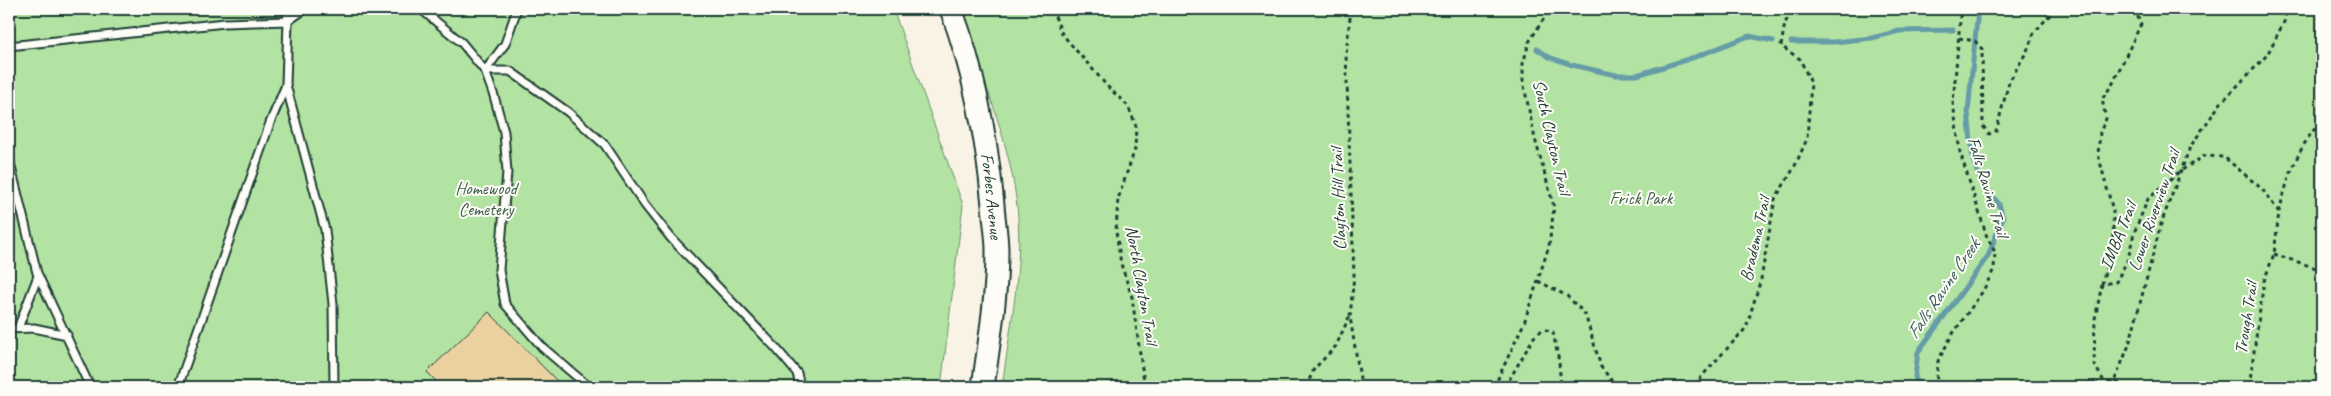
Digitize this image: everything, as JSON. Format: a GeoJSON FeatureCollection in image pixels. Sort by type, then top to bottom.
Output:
{"type":"FeatureCollection","features":[{"type":"Feature","properties":{"kind":"main road","name":"Forbes Avenue"},"geometry":{"type":"LineString","coordinates":[[950,9],[960,34],[979,109],[990,179],[997,251],[990,334],[983,387]]}},
{"type":"Feature","properties":{"kind":"lane"},"geometry":{"type":"LineString","coordinates":[[288,9],[286,84],[325,230],[333,304],[334,387]]}},
{"type":"Feature","properties":{"kind":"lane"},"geometry":{"type":"LineString","coordinates":[[9,46],[225,23],[288,21],[305,9]]}},
{"type":"Feature","properties":{"kind":"lane"},"geometry":{"type":"LineString","coordinates":[[421,9],[462,43],[485,71],[504,132],[507,172],[499,270],[505,304],[542,346],[590,387]]}},
{"type":"Feature","properties":{"kind":"lane"},"geometry":{"type":"LineString","coordinates":[[485,71],[505,44],[517,9]]}},
{"type":"Feature","properties":{"kind":"lane"},"geometry":{"type":"LineString","coordinates":[[485,71],[510,71],[568,112],[605,145],[645,205],[671,238],[775,347],[797,373],[800,387]]}},
{"type":"Feature","properties":{"kind":"lane"},"geometry":{"type":"LineString","coordinates":[[178,387],[270,123],[286,84]]}},
{"type":"Feature","properties":{"kind":"lane"},"geometry":{"type":"LineString","coordinates":[[9,159],[38,276],[90,387]]}},
{"type":"Feature","properties":{"kind":"lane"},"geometry":{"type":"LineString","coordinates":[[18,328],[38,276]]}},
{"type":"Feature","properties":{"kind":"lane"},"geometry":{"type":"LineString","coordinates":[[9,329],[34,328],[67,335]]}},
{"type":"Feature","properties":{"kind":"path","name":"North Clayton Trail"},"geometry":{"type":"LineString","coordinates":[[1052,9],[1062,34],[1108,88],[1128,106],[1136,126],[1136,149],[1118,200],[1116,231],[1121,264],[1132,297],[1143,376],[1147,387]]}},
{"type":"Feature","properties":{"kind":"path","name":"Clayton Hill Trail"},"geometry":{"type":"LineString","coordinates":[[1351,9],[1346,54],[1354,275],[1350,317],[1360,378],[1358,387]]}},
{"type":"Feature","properties":{"kind":"path","name":"South Clayton Trail"},"geometry":{"type":"LineString","coordinates":[[1494,387],[1524,323],[1549,246],[1554,207],[1535,139],[1523,81],[1523,64],[1529,42],[1550,9]]}},
{"type":"Feature","properties":{"kind":"path","name":"Bradema Trail"},"geometry":{"type":"LineString","coordinates":[[1696,387],[1701,376],[1746,328],[1761,279],[1775,199],[1794,168],[1807,140],[1811,83],[1800,59],[1781,46],[1784,23],[1793,9]]}},
{"type":"Feature","properties":{"kind":"path","name":"Falls Ravine Trail"},"geometry":{"type":"LineString","coordinates":[[1936,387],[1938,361],[1952,335],[1983,291],[1994,269],[1995,252],[1987,237],[1960,152],[1953,103],[1961,9]]}},
{"type":"Feature","properties":{"kind":"path"},"geometry":{"type":"LineString","coordinates":[[1959,38],[1975,41],[1982,49],[1983,126],[1989,134],[1996,131],[2009,82],[2027,52],[2034,33],[2055,9]]}},
{"type":"Feature","properties":{"kind":"path","name":"IMBA Trail"},"geometry":{"type":"LineString","coordinates":[[2107,387],[2094,364],[2095,319],[2113,239],[2113,212],[2098,154],[2100,132],[2106,119],[2102,99],[2112,85],[2141,24],[2136,13],[2138,9]]}},
{"type":"Feature","properties":{"kind":"path","name":"Lower Riverview Trail"},"geometry":{"type":"LineString","coordinates":[[2112,387],[2129,345],[2161,224],[2190,147],[2220,104],[2267,55],[2284,22],[2287,9]]}},
{"type":"Feature","properties":{"kind":"path"},"geometry":{"type":"LineString","coordinates":[[2279,212],[2289,174],[2314,129],[2322,120]]}},
{"type":"Feature","properties":{"kind":"path"},"geometry":{"type":"LineString","coordinates":[[2179,172],[2204,156],[2224,157],[2262,189],[2279,212]]}},
{"type":"Feature","properties":{"kind":"path","name":"IMBA Trail"},"geometry":{"type":"LineString","coordinates":[[2102,284],[2116,282],[2128,259],[2134,233],[2148,199],[2179,172]]}},
{"type":"Feature","properties":{"kind":"path","name":"Trough Trail"},"geometry":{"type":"LineString","coordinates":[[2249,387],[2264,282],[2274,254],[2279,212]]}},
{"type":"Feature","properties":{"kind":"path"},"geometry":{"type":"LineString","coordinates":[[2274,254],[2322,270]]}},
{"type":"Feature","properties":{"kind":"path"},"geometry":{"type":"LineString","coordinates":[[1538,281],[1568,296],[1585,314],[1601,367],[1617,387]]}},
{"type":"Feature","properties":{"kind":"path"},"geometry":{"type":"LineString","coordinates":[[1306,387],[1314,369],[1336,346],[1350,317]]}},
{"type":"Feature","properties":{"kind":"path"},"geometry":{"type":"LineString","coordinates":[[1496,382],[1505,387],[1534,337],[1543,329],[1553,332],[1560,362],[1561,387]]}},
{"type":"Feature","properties":{"kind":"green space","name":"Homewood Cemetery"},"geometry":{"type":"Polygon","coordinates":[[[9,9],[893,9],[963,205],[941,387],[9,387],[9,9]]]}},
{"type":"Feature","properties":{"kind":"green space","name":"Frick Park"},"geometry":{"type":"Polygon","coordinates":[[[959,9],[2322,9],[2322,387],[1002,387],[1018,269],[1019,245],[1016,198],[1007,151],[1000,127],[959,9]]]}},
{"type":"Feature","properties":{"kind":"building"},"geometry":{"type":"Polygon","coordinates":[[[489,312],[563,387],[442,387],[427,372],[489,312]]]}},
{"type":"Feature","properties":{"kind":"waterway","name":"Falls Ravine Creek"},"geometry":{"type":"LineString","coordinates":[[1919,387],[1915,377],[1918,352],[1988,256],[2003,218],[1999,204],[1981,182],[1973,160],[1968,112],[1978,9]]}},
{"type":"Feature","properties":{"kind":"waterway"},"geometry":{"type":"LineString","coordinates":[[1791,42],[1834,42],[1872,38],[1899,31],[1953,30]]}},
{"type":"Feature","properties":{"kind":"waterway"},"geometry":{"type":"LineString","coordinates":[[1537,49],[1549,57],[1572,65],[1616,75],[1637,75],[1695,57],[1749,36],[1773,41]]}}]}
